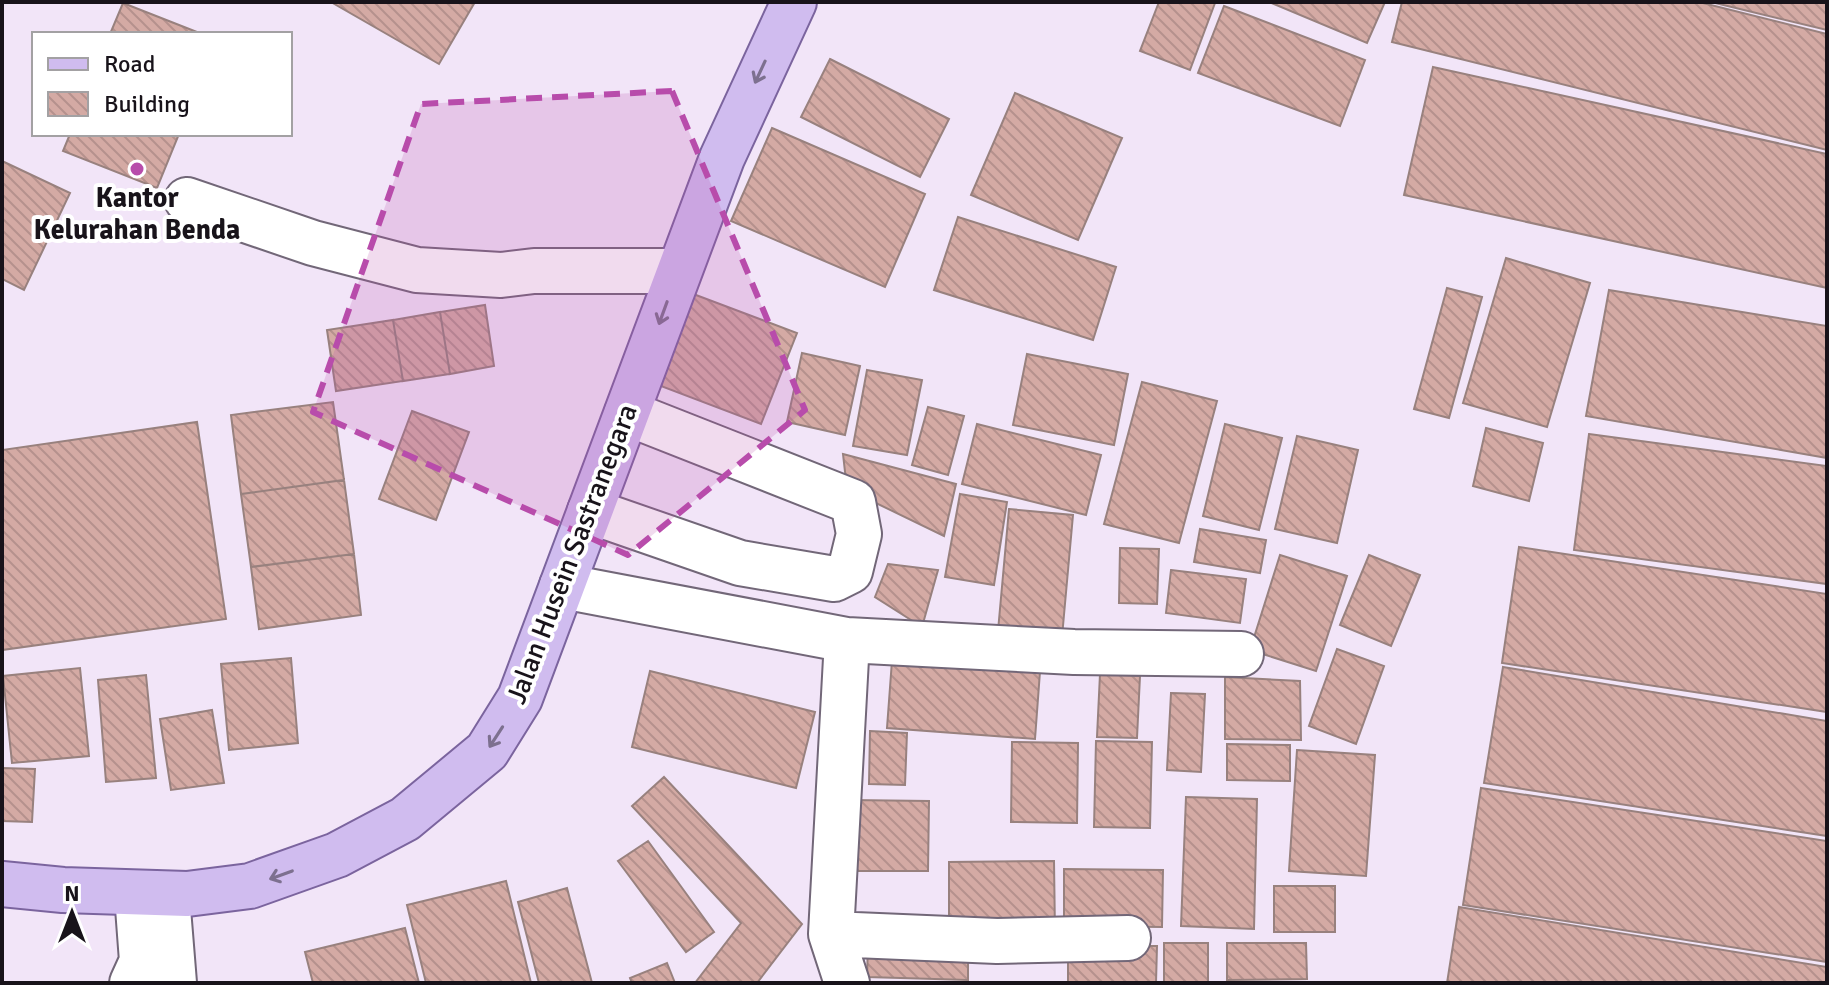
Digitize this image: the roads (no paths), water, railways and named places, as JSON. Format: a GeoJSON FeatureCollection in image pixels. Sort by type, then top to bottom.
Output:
{"type":"FeatureCollection","features":[{"type":"Feature","properties":{"kind":"main road","name":"Jalan Husein Sastranegara"},"geometry":{"type":"LineString","coordinates":[[2,884],[152,894],[250,886],[337,855],[405,819],[487,751],[520,698],[722,158],[794,2]]}},
{"type":"Feature","properties":{"kind":"street"},"geometry":{"type":"LineString","coordinates":[[187,200],[313,243],[417,270],[501,275],[534,271],[679,271]]}},
{"type":"Feature","properties":{"kind":"street"},"geometry":{"type":"LineString","coordinates":[[590,511],[740,563],[834,579],[850,571],[859,534],[853,502],[627,413]]}},
{"type":"Feature","properties":{"kind":"street"},"geometry":{"type":"LineString","coordinates":[[562,586],[847,640],[1074,652],[1241,654]]}},
{"type":"Feature","properties":{"kind":"street"},"geometry":{"type":"LineString","coordinates":[[847,640],[831,934],[847,983]]}},
{"type":"Feature","properties":{"kind":"street"},"geometry":{"type":"LineString","coordinates":[[132,983],[142,961],[152,894]]}},
{"type":"Feature","properties":{"kind":"street"},"geometry":{"type":"LineString","coordinates":[[152,894],[174,983]]}},
{"type":"Feature","properties":{"kind":"street"},"geometry":{"type":"LineString","coordinates":[[831,934],[997,941],[1128,938]]}},
{"type":"Feature","properties":{"kind":"place","name":"Kantor Kelurahan Benda"},"geometry":{"type":"Point","coordinates":[137,169]}}]}
